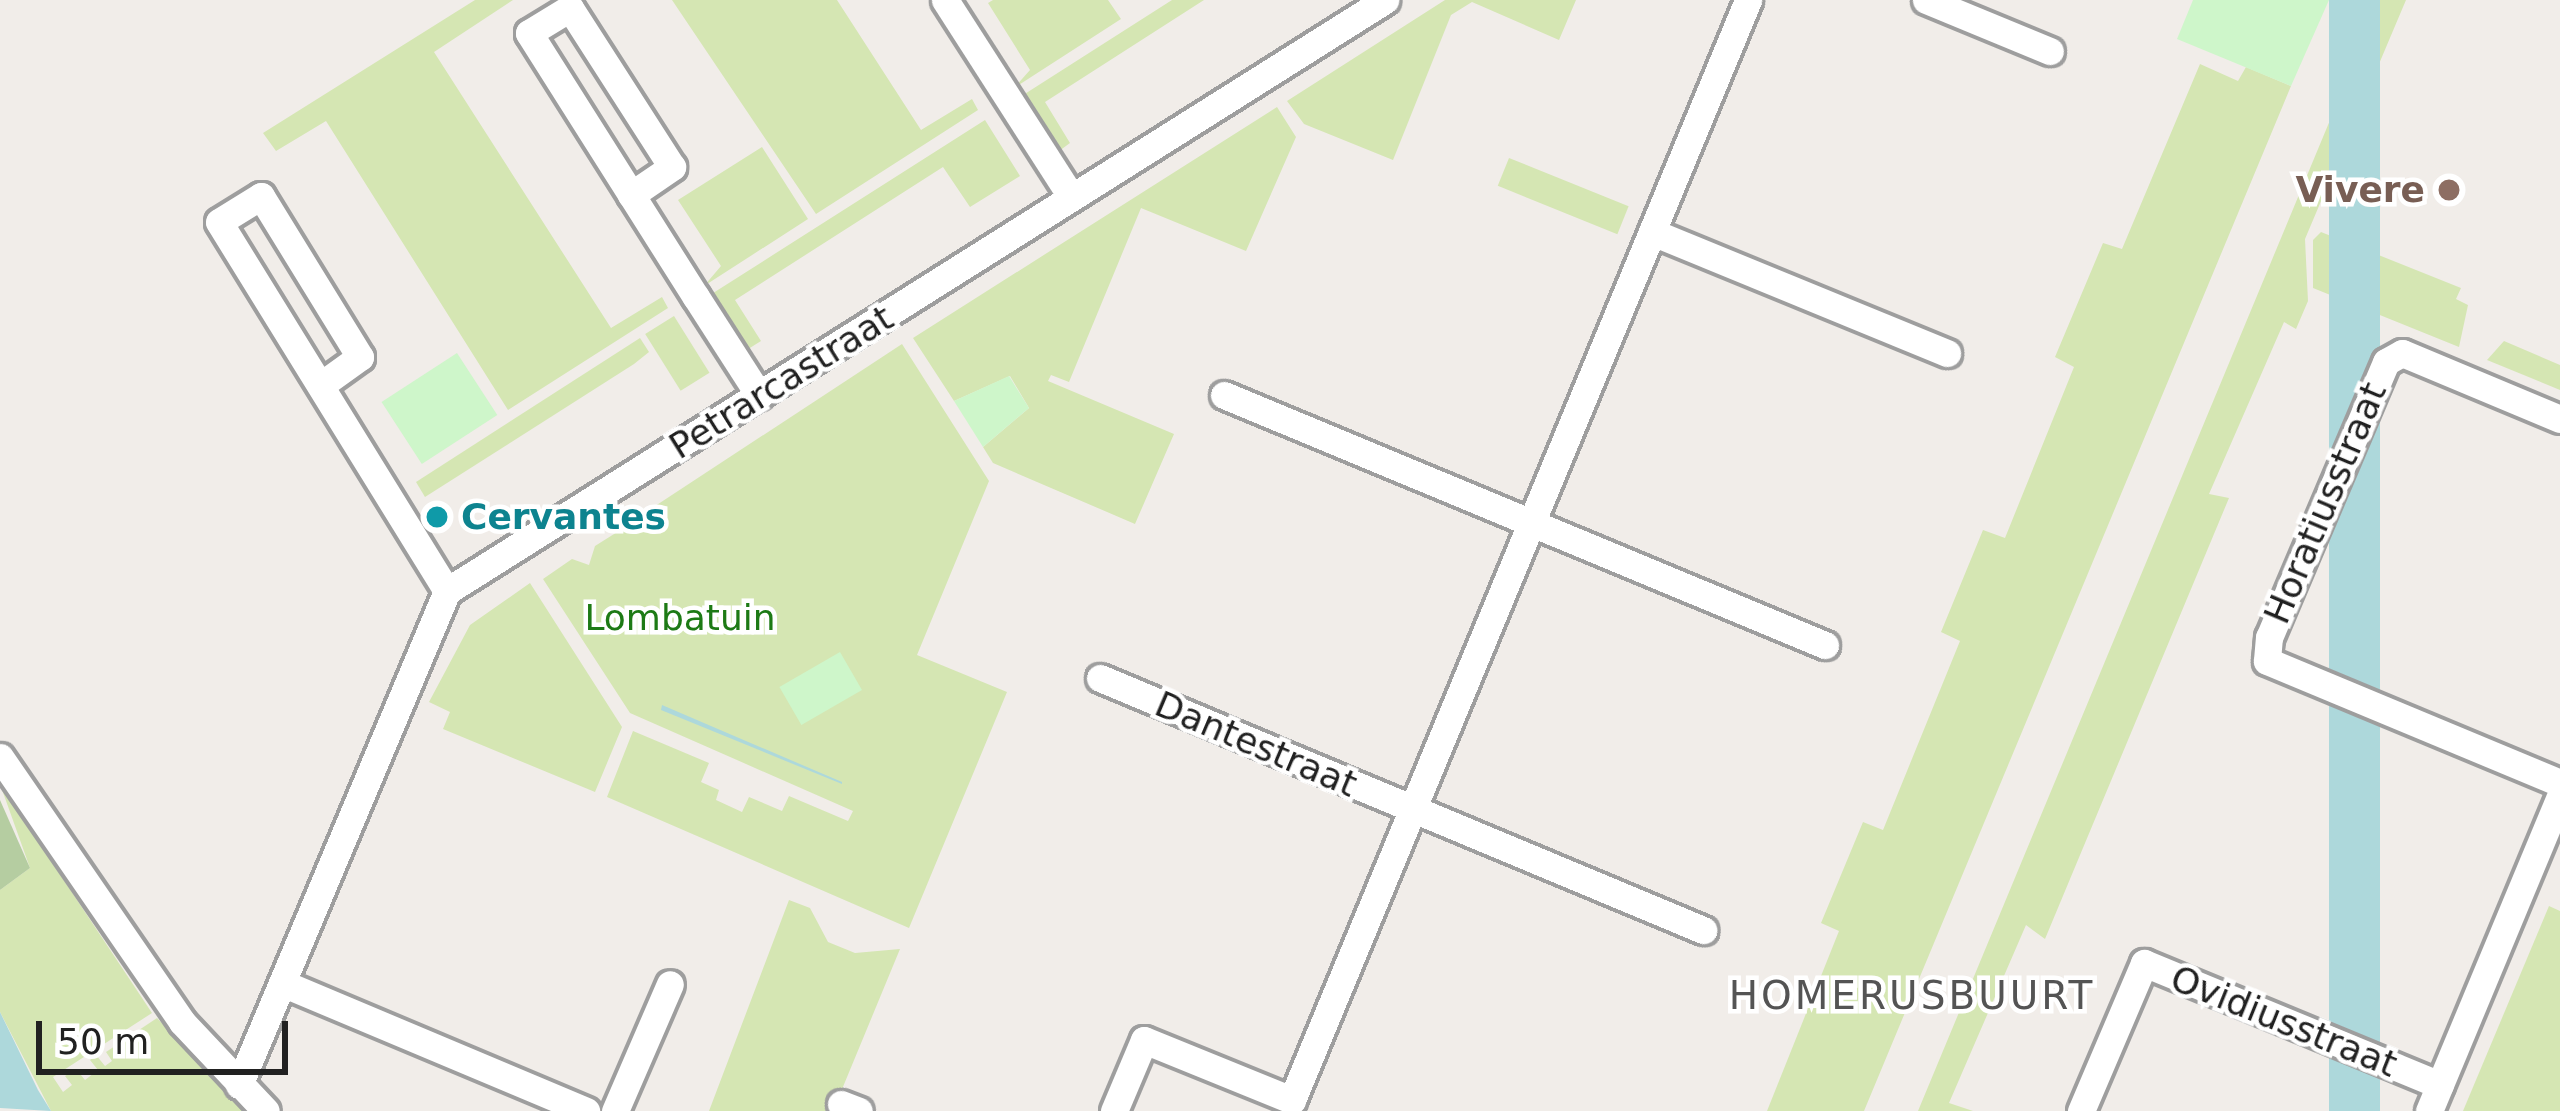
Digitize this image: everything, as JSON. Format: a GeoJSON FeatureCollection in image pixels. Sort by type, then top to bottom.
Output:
{"type":"FeatureCollection","features":[{"type":"Feature","properties":{"kind":"street"},"geometry":{"type":"LineString","coordinates":[[1292,1100],[1748,0]]}},
{"type":"Feature","properties":{"kind":"street"},"geometry":{"type":"LineString","coordinates":[[1926,0],[2050,51]]}},
{"type":"Feature","properties":{"kind":"street"},"geometry":{"type":"LineString","coordinates":[[948,1],[1070,195]]}},
{"type":"Feature","properties":{"kind":"street","name":"Petrarcastraat"},"geometry":{"type":"LineString","coordinates":[[447,591],[1383,1]]}},
{"type":"Feature","properties":{"kind":"street"},"geometry":{"type":"LineString","coordinates":[[631,195],[672,167],[571,8],[529,33],[631,195],[760,394]]}},
{"type":"Feature","properties":{"kind":"street"},"geometry":{"type":"LineString","coordinates":[[239,1085],[447,591],[219,222],[261,196],[360,357],[321,385]]}},
{"type":"Feature","properties":{"kind":"street"},"geometry":{"type":"LineString","coordinates":[[1652,232],[1947,353]]}},
{"type":"Feature","properties":{"kind":"street","name":"Horatiusstraat"},"geometry":{"type":"LineString","coordinates":[[2560,419],[2402,353],[2386,362],[2269,637],[2267,661],[2560,782]]}},
{"type":"Feature","properties":{"kind":"street"},"geometry":{"type":"LineString","coordinates":[[1224,395],[1825,645]]}},
{"type":"Feature","properties":{"kind":"street","name":"Dantestraat"},"geometry":{"type":"LineString","coordinates":[[1100,678],[1703,930]]}},
{"type":"Feature","properties":{"kind":"street"},"geometry":{"type":"LineString","coordinates":[[0,757],[119,938],[239,1085],[266,1111]]}},
{"type":"Feature","properties":{"kind":"street"},"geometry":{"type":"LineString","coordinates":[[2434,1098],[2560,797]]}},
{"type":"Feature","properties":{"kind":"street","name":"Ovidiusstraat"},"geometry":{"type":"LineString","coordinates":[[2081,1111],[2144,964],[2434,1098]]}},
{"type":"Feature","properties":{"kind":"street"},"geometry":{"type":"LineString","coordinates":[[282,983],[586,1111]]}},
{"type":"Feature","properties":{"kind":"street"},"geometry":{"type":"LineString","coordinates":[[615,1111],[670,984]]}},
{"type":"Feature","properties":{"kind":"street"},"geometry":{"type":"LineString","coordinates":[[1114,1111],[1144,1040],[1319,1111]]}},
{"type":"Feature","properties":{"kind":"green space"},"geometry":{"type":"Polygon","coordinates":[[[475,0],[513,0],[434,52],[611,328],[662,297],[668,308],[508,410],[326,121],[276,151],[263,133],[475,0]]]}},
{"type":"Feature","properties":{"kind":"green space"},"geometry":{"type":"Polygon","coordinates":[[[672,0],[837,0],[921,130],[972,99],[978,110],[816,214],[672,0]]]}},
{"type":"Feature","properties":{"kind":"green space"},"geometry":{"type":"Polygon","coordinates":[[[1108,0],[1121,19],[1014,88],[1030,70],[988,3],[1108,0]]]}},
{"type":"Feature","properties":{"kind":"green space"},"geometry":{"type":"Polygon","coordinates":[[[1172,0],[1204,0],[1045,102],[1070,143],[1055,154],[1020,97],[1172,0]]]}},
{"type":"Feature","properties":{"kind":"green space"},"geometry":{"type":"Polygon","coordinates":[[[1445,0],[1576,0],[1559,40],[1472,2],[1451,15],[1393,160],[1304,124],[1287,101],[1445,0]]]}},
{"type":"Feature","properties":{"kind":"green space"},"geometry":{"type":"Polygon","coordinates":[[[2193,0],[2329,0],[2291,86],[2177,39],[2193,0]]]}},
{"type":"Feature","properties":{"kind":"green space"},"geometry":{"type":"Polygon","coordinates":[[[2380,0],[2406,0],[2305,239],[2308,301],[2296,329],[2284,322],[2209,494],[2229,498],[2045,939],[2026,925],[1949,1103],[1973,1111],[1918,1111],[2380,0]]]}},
{"type":"Feature","properties":{"kind":"green space"},"geometry":{"type":"Polygon","coordinates":[[[2200,64],[2238,81],[2246,67],[2291,86],[1864,1111],[1767,1111],[1839,931],[1821,923],[1863,822],[1883,830],[1960,641],[1941,632],[1983,530],[2005,538],[2074,367],[2055,357],[2103,243],[2122,249],[2200,64]]]}},
{"type":"Feature","properties":{"kind":"green space"},"geometry":{"type":"Polygon","coordinates":[[[1277,107],[1296,137],[1246,251],[1141,208],[1069,382],[1051,375],[1048,381],[1174,434],[1135,524],[993,463],[983,447],[1029,408],[1010,376],[954,401],[913,338],[1277,107]]]}},
{"type":"Feature","properties":{"kind":"green space"},"geometry":{"type":"Polygon","coordinates":[[[985,120],[1020,176],[970,207],[943,167],[735,300],[761,341],[745,351],[710,295],[985,120]]]}},
{"type":"Feature","properties":{"kind":"green space"},"geometry":{"type":"Polygon","coordinates":[[[762,147],[808,219],[704,286],[721,266],[678,200],[762,147]]]}},
{"type":"Feature","properties":{"kind":"green space"},"geometry":{"type":"Polygon","coordinates":[[[1509,158],[1629,206],[1617,234],[1498,186],[1509,158]]]}},
{"type":"Feature","properties":{"kind":"green space"},"geometry":{"type":"Polygon","coordinates":[[[2321,232],[2461,288],[2456,299],[2468,305],[2459,347],[2313,288],[2313,240],[2321,232]]]}},
{"type":"Feature","properties":{"kind":"green space"},"geometry":{"type":"Polygon","coordinates":[[[674,316],[710,373],[681,391],[645,334],[674,316]]]}},
{"type":"Feature","properties":{"kind":"green space"},"geometry":{"type":"Polygon","coordinates":[[[640,338],[649,352],[634,364],[425,497],[416,482],[640,338]]]}},
{"type":"Feature","properties":{"kind":"green space"},"geometry":{"type":"Polygon","coordinates":[[[2504,341],[2560,365],[2560,390],[2487,360],[2504,341]]]}},
{"type":"Feature","properties":{"kind":"green space","name":"Lombatuin"},"geometry":{"type":"Polygon","coordinates":[[[902,344],[989,481],[917,655],[1007,692],[909,928],[607,797],[633,731],[709,763],[701,782],[719,790],[716,800],[742,812],[749,797],[782,811],[789,796],[848,821],[853,811],[630,713],[543,579],[572,559],[589,565],[595,546],[622,529],[637,534],[643,514],[902,344]]]}},
{"type":"Feature","properties":{"kind":"green space"},"geometry":{"type":"Polygon","coordinates":[[[457,353],[497,415],[422,464],[382,402],[457,353]]]}},
{"type":"Feature","properties":{"kind":"green space"},"geometry":{"type":"Polygon","coordinates":[[[1009,376],[1029,408],[983,447],[954,401],[1009,376]]]}},
{"type":"Feature","properties":{"kind":"green space"},"geometry":{"type":"Polygon","coordinates":[[[530,583],[622,727],[595,792],[443,729],[450,712],[429,702],[470,625],[530,583]]]}},
{"type":"Feature","properties":{"kind":"green space"},"geometry":{"type":"Polygon","coordinates":[[[840,652],[862,690],[801,725],[779,687],[840,652]]]}},
{"type":"Feature","properties":{"kind":"green space"},"geometry":{"type":"Polygon","coordinates":[[[0,784],[152,1013],[53,1077],[63,1092],[72,1085],[65,1076],[76,1069],[85,1080],[98,1070],[90,1060],[96,1055],[105,1066],[112,1061],[106,1052],[157,1018],[245,1111],[51,1111],[0,1012],[0,890],[30,868],[0,784]]]}},
{"type":"Feature","properties":{"kind":"green space"},"geometry":{"type":"Polygon","coordinates":[[[0,800],[30,868],[0,890],[0,800]]]}},
{"type":"Feature","properties":{"kind":"green space"},"geometry":{"type":"Polygon","coordinates":[[[789,900],[810,908],[828,942],[855,953],[900,949],[833,1111],[709,1111],[789,900]]]}},
{"type":"Feature","properties":{"kind":"green space"},"geometry":{"type":"Polygon","coordinates":[[[2549,906],[2560,911],[2560,1111],[2463,1111],[2549,906]]]}},
{"type":"Feature","properties":{"kind":"water"},"geometry":{"type":"Polygon","coordinates":[[[2329,0],[2380,0],[2380,1111],[2329,1111],[2329,0]]]}},
{"type":"Feature","properties":{"kind":"water"},"geometry":{"type":"Polygon","coordinates":[[[662,705],[842,782],[842,784],[661,710],[662,705]]]}},
{"type":"Feature","properties":{"kind":"water"},"geometry":{"type":"Polygon","coordinates":[[[0,1012],[38,1090],[51,1111],[0,1108],[0,1012]]]}},
{"type":"Feature","properties":{"kind":"place","name":"Vivere"},"geometry":{"type":"Point","coordinates":[2449,190]}},
{"type":"Feature","properties":{"kind":"place","name":"Cervantes"},"geometry":{"type":"Point","coordinates":[437,517]}},
{"type":"Feature","properties":{"kind":"district","name":"HOMERUSBUURT"},"geometry":{"type":"Point","coordinates":[1912,996]}}]}
